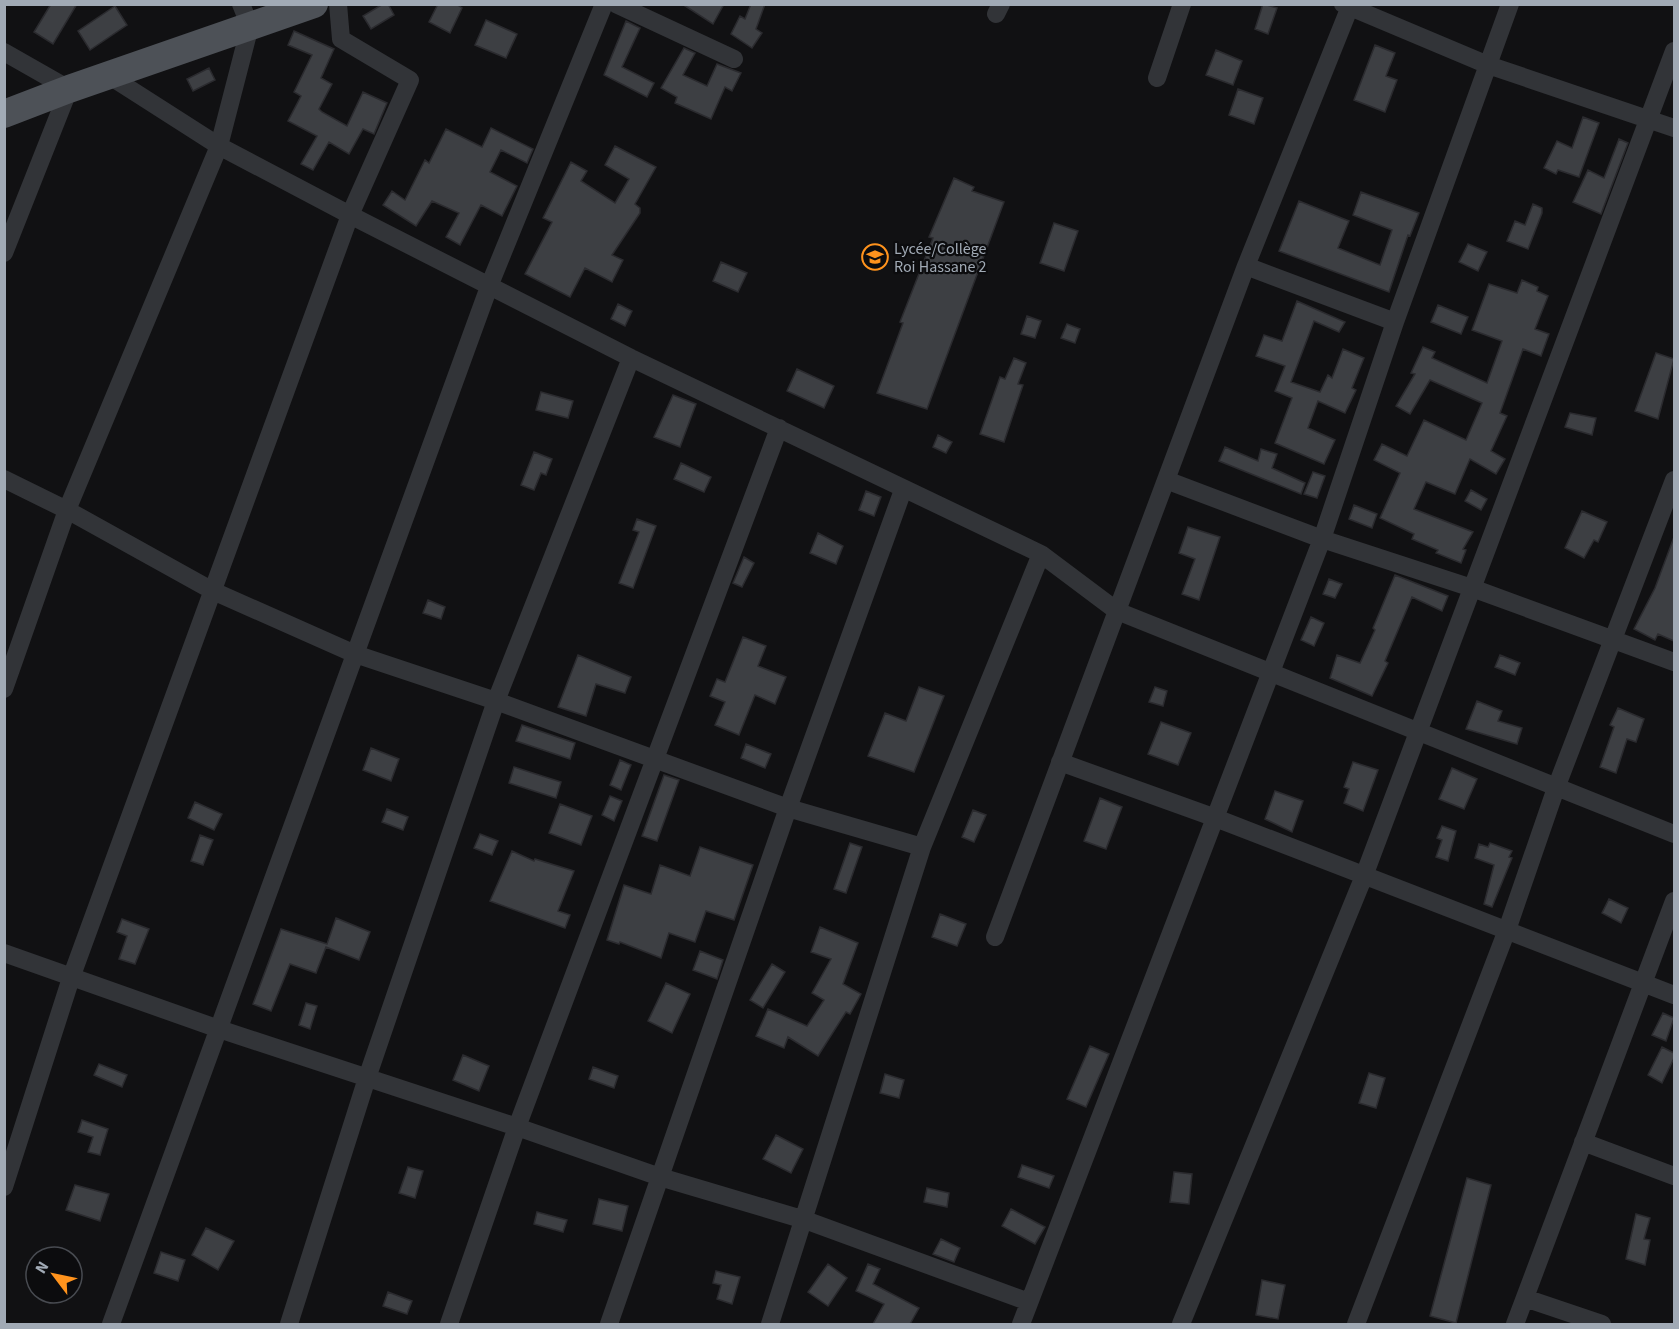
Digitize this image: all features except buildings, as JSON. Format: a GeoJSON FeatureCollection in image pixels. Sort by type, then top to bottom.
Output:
{"type":"FeatureCollection","features":[{"type":"Feature","properties":{"kind":"main road"},"geometry":{"type":"LineString","coordinates":[[4,114],[108,75],[245,15],[314,4]]}},
{"type":"Feature","properties":{"kind":"street"},"geometry":{"type":"LineString","coordinates":[[4,1187],[71,978],[350,215],[410,80],[341,39],[338,4]]}},
{"type":"Feature","properties":{"kind":"street"},"geometry":{"type":"LineString","coordinates":[[111,1324],[490,284],[604,4]]}},
{"type":"Feature","properties":{"kind":"street"},"geometry":{"type":"LineString","coordinates":[[616,4],[734,59]]}},
{"type":"Feature","properties":{"kind":"street"},"geometry":{"type":"LineString","coordinates":[[1157,78],[1182,4]]}},
{"type":"Feature","properties":{"kind":"street"},"geometry":{"type":"LineString","coordinates":[[1021,1324],[1268,672],[1322,539],[1395,322],[1510,4]]}},
{"type":"Feature","properties":{"kind":"street"},"geometry":{"type":"LineString","coordinates":[[995,937],[1246,266],[1348,6],[1488,65],[1674,128]]}},
{"type":"Feature","properties":{"kind":"street"},"geometry":{"type":"LineString","coordinates":[[4,689],[67,510],[219,146],[245,15]]}},
{"type":"Feature","properties":{"kind":"street"},"geometry":{"type":"LineString","coordinates":[[1181,1324],[1364,876],[1674,51]]}},
{"type":"Feature","properties":{"kind":"street"},"geometry":{"type":"LineString","coordinates":[[4,52],[69,88],[4,253]]}},
{"type":"Feature","properties":{"kind":"street"},"geometry":{"type":"LineString","coordinates":[[108,75],[219,146],[350,215],[490,284],[631,358],[1041,554],[1117,611],[1674,834]]}},
{"type":"Feature","properties":{"kind":"street"},"geometry":{"type":"LineString","coordinates":[[1246,266],[1395,322]]}},
{"type":"Feature","properties":{"kind":"street"},"geometry":{"type":"LineString","coordinates":[[289,1324],[367,1078],[496,701],[631,358]]}},
{"type":"Feature","properties":{"kind":"street"},"geometry":{"type":"LineString","coordinates":[[449,1324],[517,1126],[779,428]]}},
{"type":"Feature","properties":{"kind":"street"},"geometry":{"type":"LineString","coordinates":[[4,479],[67,510],[213,591],[356,654],[496,701],[788,808],[922,848]]}},
{"type":"Feature","properties":{"kind":"street"},"geometry":{"type":"LineString","coordinates":[[1166,480],[1322,539],[1472,588],[1674,662]]}},
{"type":"Feature","properties":{"kind":"street"},"geometry":{"type":"LineString","coordinates":[[1356,1324],[1507,930],[1556,788],[1673,487]]}},
{"type":"Feature","properties":{"kind":"street"},"geometry":{"type":"LineString","coordinates":[[609,1324],[788,808],[903,490]]}},
{"type":"Feature","properties":{"kind":"street"},"geometry":{"type":"LineString","coordinates":[[770,1324],[806,1220],[922,848],[1041,554]]}},
{"type":"Feature","properties":{"kind":"street"},"geometry":{"type":"LineString","coordinates":[[1060,762],[1214,817],[1674,995]]}},
{"type":"Feature","properties":{"kind":"street"},"geometry":{"type":"LineString","coordinates":[[1515,1324],[1674,901]]}},
{"type":"Feature","properties":{"kind":"street"},"geometry":{"type":"LineString","coordinates":[[4,953],[219,1029],[517,1126],[660,1178],[806,1220],[1029,1302]]}},
{"type":"Feature","properties":{"kind":"street"},"geometry":{"type":"LineString","coordinates":[[1583,1143],[1674,1176]]}},
{"type":"Feature","properties":{"kind":"street"},"geometry":{"type":"LineString","coordinates":[[1525,1298],[1602,1324]]}},
{"type":"Feature","properties":{"kind":"place","name":"Lycée/Collège Roi Hassane 2"},"geometry":{"type":"Point","coordinates":[875,257]}}]}
